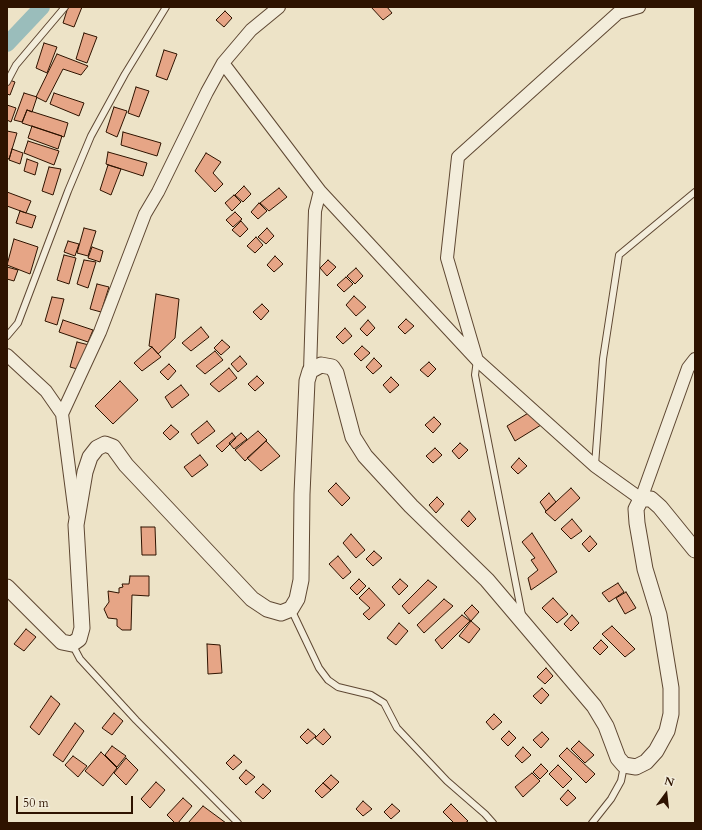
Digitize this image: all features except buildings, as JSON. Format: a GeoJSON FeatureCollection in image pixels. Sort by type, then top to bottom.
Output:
{"type":"FeatureCollection","features":[{"type":"Feature","properties":{"kind":"street"},"geometry":{"type":"LineString","coordinates":[[62,414],[100,332],[145,214],[158,192],[180,145],[223,63],[251,30],[279,7]]}},
{"type":"Feature","properties":{"kind":"street"},"geometry":{"type":"LineString","coordinates":[[477,360],[447,258],[458,157],[618,13],[639,7]]}},
{"type":"Feature","properties":{"kind":"street"},"geometry":{"type":"LineString","coordinates":[[223,63],[320,191],[477,360],[595,466],[641,499],[651,500],[660,507],[695,550]]}},
{"type":"Feature","properties":{"kind":"street"},"geometry":{"type":"LineString","coordinates":[[76,525],[85,472],[90,457],[97,448],[105,444],[113,447],[126,465],[252,599],[267,608],[281,613],[291,609],[297,599],[301,580],[302,494],[307,381],[310,371],[315,211],[320,191]]}},
{"type":"Feature","properties":{"kind":"street"},"geometry":{"type":"LineString","coordinates":[[7,354],[46,391],[62,414],[76,525],[82,628],[79,639],[72,644],[62,642],[7,587]]}},
{"type":"Feature","properties":{"kind":"street"},"geometry":{"type":"LineString","coordinates":[[310,371],[322,365],[332,367],[336,372],[353,437],[365,456],[411,506],[487,580],[594,706],[606,726],[618,758],[624,765],[636,767],[646,762],[656,751],[666,731],[671,714],[672,688],[668,658],[659,615],[646,569],[637,523],[636,509],[641,499],[688,368],[695,359]]}},
{"type":"Feature","properties":{"kind":"lane"},"geometry":{"type":"LineString","coordinates":[[7,82],[16,65],[65,7]]}},
{"type":"Feature","properties":{"kind":"lane"},"geometry":{"type":"LineString","coordinates":[[7,336],[18,323],[68,190],[91,136],[125,74],[166,7]]}},
{"type":"Feature","properties":{"kind":"lane"},"geometry":{"type":"LineString","coordinates":[[595,466],[603,359],[619,255],[695,192]]}},
{"type":"Feature","properties":{"kind":"lane"},"geometry":{"type":"LineString","coordinates":[[477,360],[475,375],[524,624]]}},
{"type":"Feature","properties":{"kind":"lane"},"geometry":{"type":"LineString","coordinates":[[291,609],[319,668],[328,680],[338,687],[371,695],[384,703],[397,728],[447,781],[486,814],[493,823]]}},
{"type":"Feature","properties":{"kind":"lane"},"geometry":{"type":"LineString","coordinates":[[72,644],[80,659],[136,720],[238,823]]}},
{"type":"Feature","properties":{"kind":"lane"},"geometry":{"type":"LineString","coordinates":[[592,823],[611,799],[621,781],[624,765]]}},
{"type":"Feature","properties":{"kind":"waterway"},"geometry":{"type":"LineString","coordinates":[[7,44],[42,7]]}}]}
